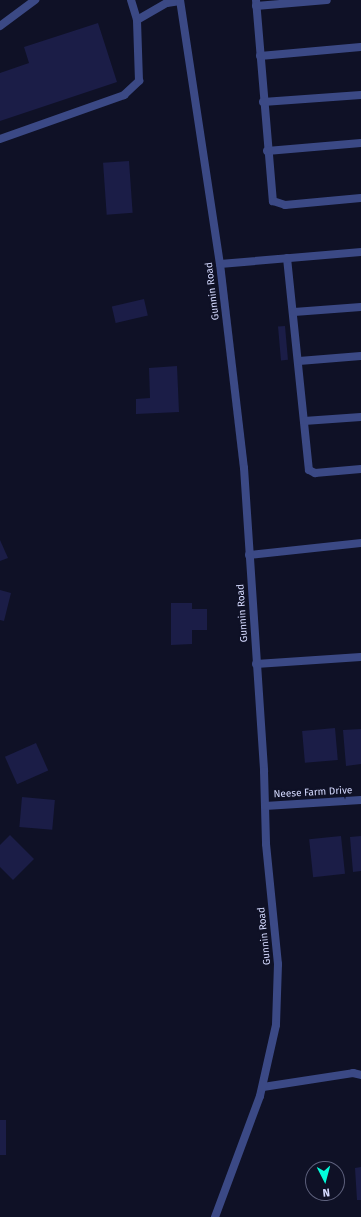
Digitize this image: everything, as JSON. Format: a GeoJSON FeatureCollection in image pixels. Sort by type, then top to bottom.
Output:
{"type":"FeatureCollection","features":[{"type":"Feature","properties":{"kind":"street"},"geometry":{"type":"LineString","coordinates":[[0,26],[35,0]]}},
{"type":"Feature","properties":{"kind":"street"},"geometry":{"type":"LineString","coordinates":[[0,139],[124,95],[139,81],[137,20],[131,0]]}},
{"type":"Feature","properties":{"kind":"street"},"geometry":{"type":"LineString","coordinates":[[327,0],[256,3],[266,151],[273,200],[285,205],[361,198]]}},
{"type":"Feature","properties":{"kind":"street"},"geometry":{"type":"LineString","coordinates":[[137,20],[167,3],[180,1]]}},
{"type":"Feature","properties":{"kind":"street","name":"Gunnin Road"},"geometry":{"type":"LineString","coordinates":[[180,1],[220,264],[244,468],[265,806],[279,1000],[263,1087],[246,1140],[215,1217]]}},
{"type":"Feature","properties":{"kind":"street"},"geometry":{"type":"LineString","coordinates":[[260,56],[361,47]]}},
{"type":"Feature","properties":{"kind":"street"},"geometry":{"type":"LineString","coordinates":[[263,102],[361,95]]}},
{"type":"Feature","properties":{"kind":"street"},"geometry":{"type":"LineString","coordinates":[[266,151],[361,143]]}},
{"type":"Feature","properties":{"kind":"street"},"geometry":{"type":"LineString","coordinates":[[220,264],[361,252]]}},
{"type":"Feature","properties":{"kind":"street"},"geometry":{"type":"LineString","coordinates":[[287,258],[294,312],[309,470],[315,473],[361,469]]}},
{"type":"Feature","properties":{"kind":"street"},"geometry":{"type":"LineString","coordinates":[[294,312],[361,307]]}},
{"type":"Feature","properties":{"kind":"street"},"geometry":{"type":"LineString","coordinates":[[299,361],[361,356]]}},
{"type":"Feature","properties":{"kind":"street"},"geometry":{"type":"LineString","coordinates":[[304,421],[361,417]]}},
{"type":"Feature","properties":{"kind":"street"},"geometry":{"type":"LineString","coordinates":[[249,555],[361,543]]}},
{"type":"Feature","properties":{"kind":"street"},"geometry":{"type":"LineString","coordinates":[[256,664],[361,657]]}},
{"type":"Feature","properties":{"kind":"street","name":"Neese Farm Drive"},"geometry":{"type":"LineString","coordinates":[[265,806],[361,800]]}},
{"type":"Feature","properties":{"kind":"street"},"geometry":{"type":"LineString","coordinates":[[263,1087],[352,1073],[361,1075]]}},
{"type":"Feature","properties":{"kind":"building"},"geometry":{"type":"Polygon","coordinates":[[[98,23],[117,82],[0,121],[0,73],[29,63],[24,47],[98,23]]]}},
{"type":"Feature","properties":{"kind":"building"},"geometry":{"type":"Polygon","coordinates":[[[129,161],[133,213],[107,215],[103,163],[129,161]]]}},
{"type":"Feature","properties":{"kind":"building"},"geometry":{"type":"Polygon","coordinates":[[[144,299],[148,316],[116,323],[112,306],[144,299]]]}},
{"type":"Feature","properties":{"kind":"building"},"geometry":{"type":"Polygon","coordinates":[[[285,326],[288,360],[281,360],[278,327],[285,326]]]}},
{"type":"Feature","properties":{"kind":"building"},"geometry":{"type":"Polygon","coordinates":[[[177,366],[179,412],[136,414],[136,399],[150,398],[149,368],[177,366]]]}},
{"type":"Feature","properties":{"kind":"building"},"geometry":{"type":"Polygon","coordinates":[[[0,540],[8,558],[0,561],[0,540]]]}},
{"type":"Feature","properties":{"kind":"building"},"geometry":{"type":"Polygon","coordinates":[[[0,590],[11,593],[4,621],[0,620],[0,590]]]}},
{"type":"Feature","properties":{"kind":"building"},"geometry":{"type":"Polygon","coordinates":[[[171,603],[192,603],[192,609],[207,609],[207,630],[192,630],[192,644],[171,645],[171,603]]]}},
{"type":"Feature","properties":{"kind":"building"},"geometry":{"type":"Polygon","coordinates":[[[335,728],[338,760],[305,763],[302,731],[335,728]]]}},
{"type":"Feature","properties":{"kind":"building"},"geometry":{"type":"Polygon","coordinates":[[[361,729],[361,764],[346,766],[343,730],[361,729]]]}},
{"type":"Feature","properties":{"kind":"building"},"geometry":{"type":"Polygon","coordinates":[[[36,743],[48,770],[17,784],[5,757],[36,743]]]}},
{"type":"Feature","properties":{"kind":"building"},"geometry":{"type":"Polygon","coordinates":[[[22,797],[55,800],[52,830],[19,827],[22,797]]]}},
{"type":"Feature","properties":{"kind":"building"},"geometry":{"type":"Polygon","coordinates":[[[10,835],[34,859],[13,880],[0,867],[0,845],[10,835]]]}},
{"type":"Feature","properties":{"kind":"building"},"geometry":{"type":"Polygon","coordinates":[[[341,836],[345,874],[313,877],[309,839],[341,836]]]}},
{"type":"Feature","properties":{"kind":"building"},"geometry":{"type":"Polygon","coordinates":[[[361,836],[361,871],[353,872],[350,837],[361,836]]]}},
{"type":"Feature","properties":{"kind":"building"},"geometry":{"type":"Polygon","coordinates":[[[0,1120],[6,1120],[6,1155],[0,1155],[0,1120]]]}},
{"type":"Feature","properties":{"kind":"building"},"geometry":{"type":"Polygon","coordinates":[[[361,1167],[361,1200],[357,1200],[355,1168],[361,1167]]]}}]}
